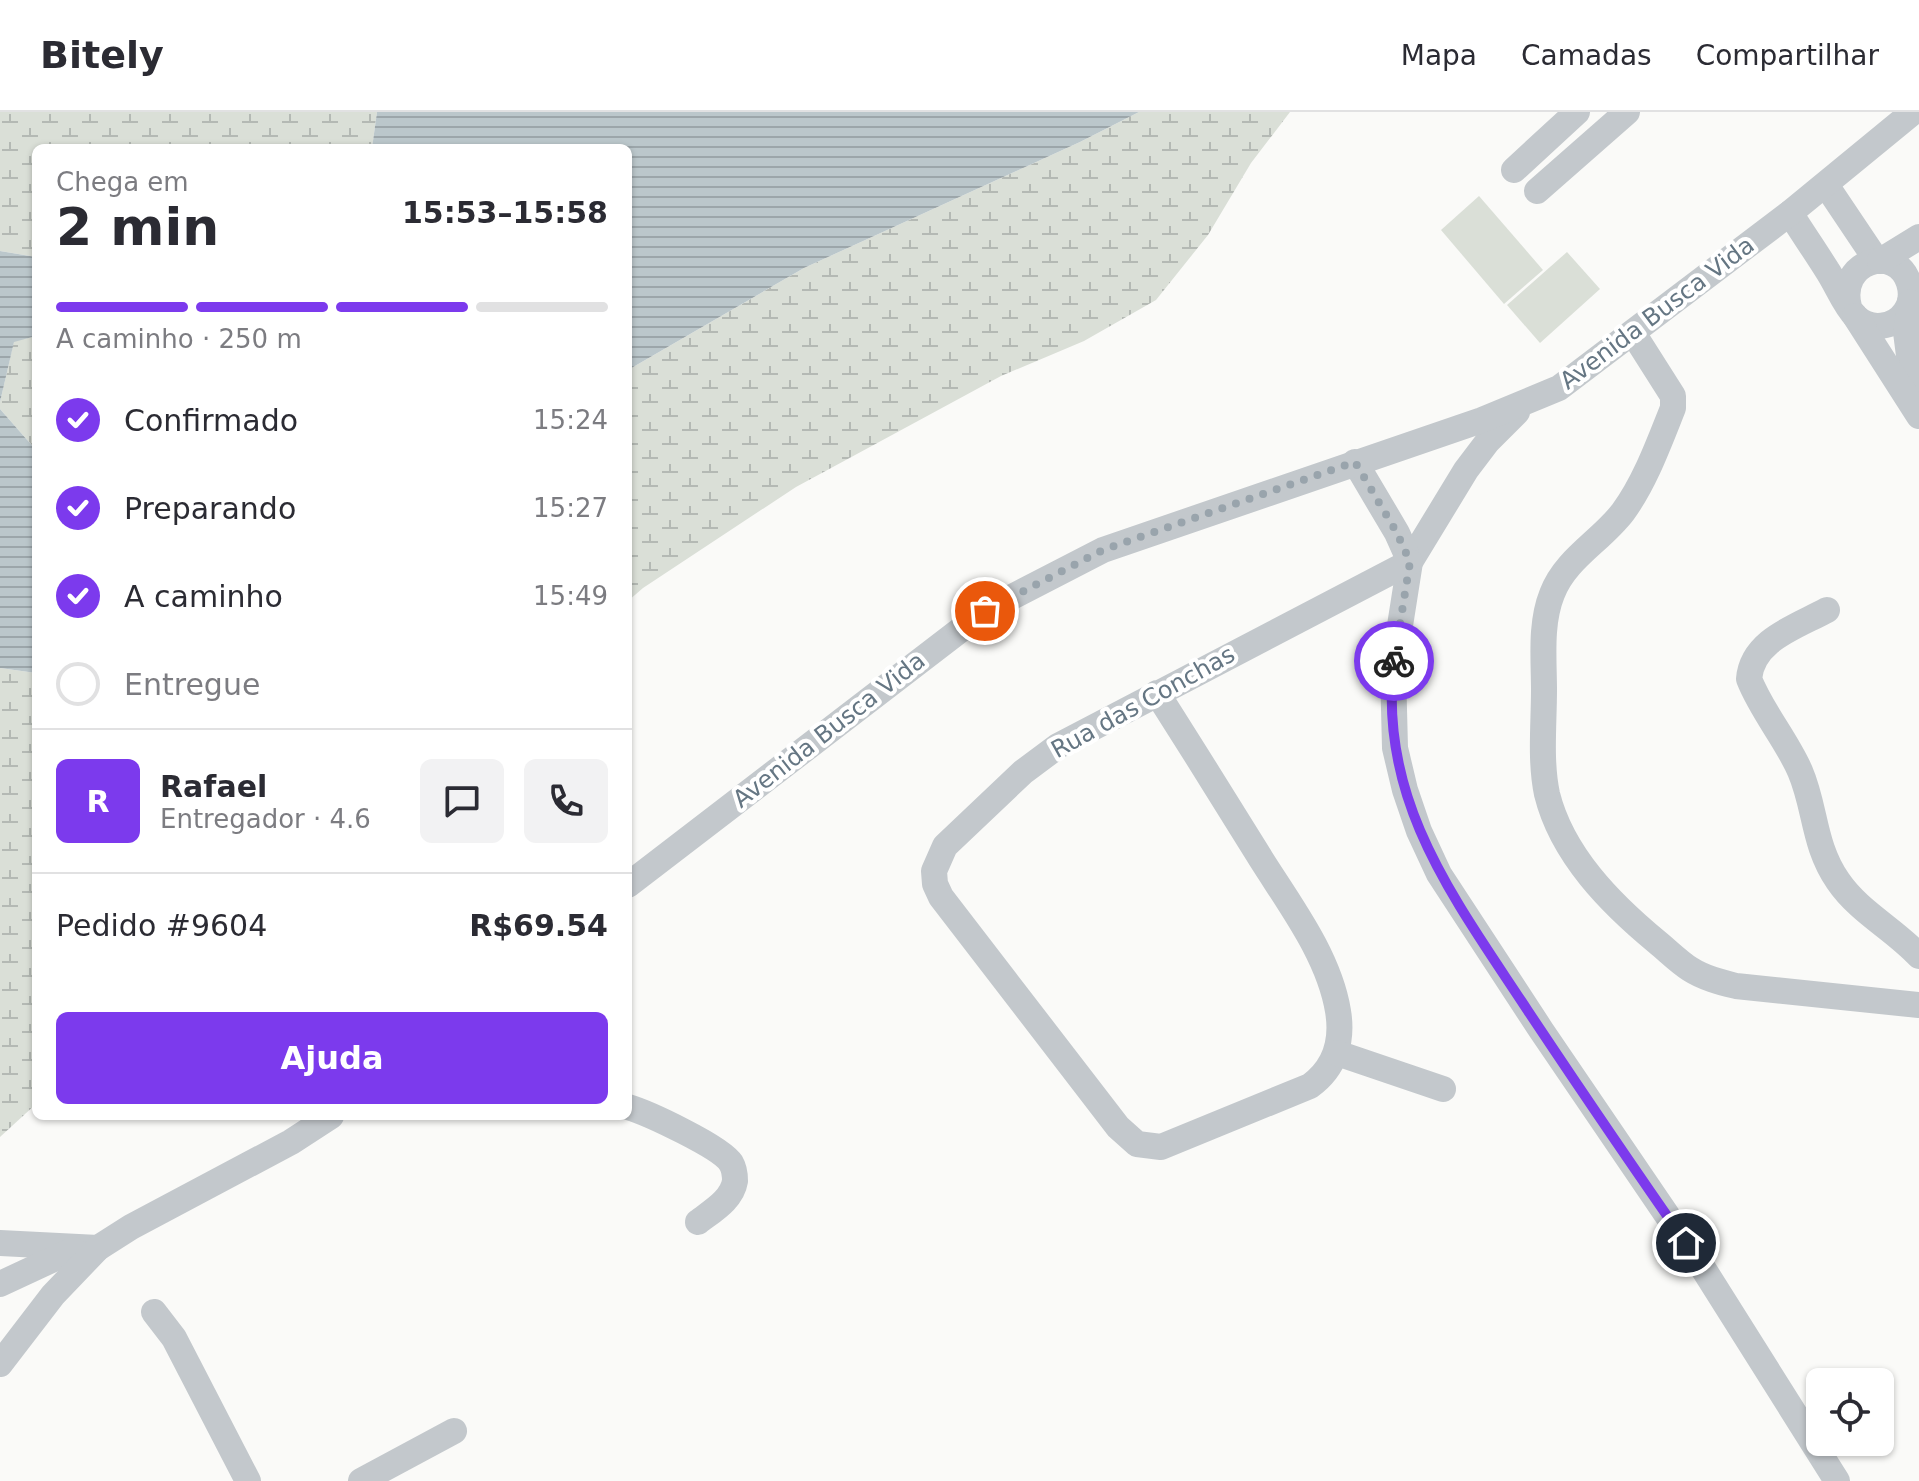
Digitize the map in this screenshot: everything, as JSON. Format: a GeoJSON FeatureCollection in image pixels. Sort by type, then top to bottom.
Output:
{"type":"FeatureCollection","features":[{"type":"Feature","properties":{"kind":"street"},"geometry":{"type":"LineString","coordinates":[[1514,170],[1577,112]]}},
{"type":"Feature","properties":{"kind":"street"},"geometry":{"type":"LineString","coordinates":[[1537,191],[1627,112]]}},
{"type":"Feature","properties":{"kind":"street","name":"Avenida Busca Vida"},"geometry":{"type":"LineString","coordinates":[[632,882],[985,611],[1103,550],[1527,403],[1559,388],[1826,185],[1913,112]]}},
{"type":"Feature","properties":{"kind":"street"},"geometry":{"type":"LineString","coordinates":[[1826,185],[1878,261],[1899,268],[1906,276],[1911,298],[1906,332],[1918,415]]}},
{"type":"Feature","properties":{"kind":"street"},"geometry":{"type":"LineString","coordinates":[[1790,213],[1918,415]]}},
{"type":"Feature","properties":{"kind":"street"},"geometry":{"type":"LineString","coordinates":[[1919,237],[1878,261],[1858,268],[1851,276],[1846,296],[1852,311],[1864,323],[1887,325],[1906,311],[1919,269]]}},
{"type":"Feature","properties":{"kind":"street"},"geometry":{"type":"LineString","coordinates":[[1633,333],[1673,396],[1673,408],[1622,513],[1568,568],[1551,595],[1544,642],[1545,765],[1547,791],[1555,818],[1601,891],[1617,909],[1690,969],[1736,986],[1919,1005]]}},
{"type":"Feature","properties":{"kind":"street"},"geometry":{"type":"LineString","coordinates":[[1527,403],[1488,441],[1466,470],[1410,562],[1396,640],[1392,706],[1395,748],[1405,790],[1419,831],[1439,874],[1701,1265],[1837,1481]]}},
{"type":"Feature","properties":{"kind":"street"},"geometry":{"type":"LineString","coordinates":[[1355,462],[1397,533],[1410,562]]}},
{"type":"Feature","properties":{"kind":"street","name":"Rua das Conchas"},"geometry":{"type":"LineString","coordinates":[[1337,1053],[1321,1079],[1310,1086],[1178,1142],[1161,1147],[1137,1144],[1118,1127],[941,897],[935,884],[934,871],[945,846],[1023,772],[1058,746],[1410,562]]}},
{"type":"Feature","properties":{"kind":"street"},"geometry":{"type":"LineString","coordinates":[[1827,610],[1766,644],[1756,653],[1750,665],[1749,679],[1799,770],[1823,855],[1838,882],[1856,903],[1919,956]]}},
{"type":"Feature","properties":{"kind":"street"},"geometry":{"type":"LineString","coordinates":[[1157,693],[1316,948],[1337,1006],[1337,1053],[1443,1089]]}},
{"type":"Feature","properties":{"kind":"street"},"geometry":{"type":"LineString","coordinates":[[632,1109],[687,1134],[719,1152],[732,1164],[735,1178],[732,1191],[721,1205],[698,1222]]}},
{"type":"Feature","properties":{"kind":"street"},"geometry":{"type":"LineString","coordinates":[[0,1284],[131,1227],[291,1142],[325,1120]]}},
{"type":"Feature","properties":{"kind":"street"},"geometry":{"type":"LineString","coordinates":[[0,1243],[87,1248]]}},
{"type":"Feature","properties":{"kind":"street"},"geometry":{"type":"LineString","coordinates":[[0,1364],[87,1248]]}},
{"type":"Feature","properties":{"kind":"street"},"geometry":{"type":"LineString","coordinates":[[154,1312],[174,1338],[248,1481]]}},
{"type":"Feature","properties":{"kind":"street"},"geometry":{"type":"LineString","coordinates":[[361,1481],[454,1431]]}},
{"type":"Feature","properties":{"kind":"green space"},"geometry":{"type":"Polygon","coordinates":[[[0,112],[377,112],[373,144],[32,144],[32,256],[0,251],[0,112]]]}},
{"type":"Feature","properties":{"kind":"green space"},"geometry":{"type":"Polygon","coordinates":[[[1139,112],[1290,112],[1251,163],[1208,235],[1156,300],[1084,341],[1001,376],[796,487],[632,598],[632,368],[804,268],[1139,112]]]}},
{"type":"Feature","properties":{"kind":"green space"},"geometry":{"type":"Polygon","coordinates":[[[1479,196],[1543,270],[1504,304],[1441,230],[1479,196]]]}},
{"type":"Feature","properties":{"kind":"green space"},"geometry":{"type":"Polygon","coordinates":[[[1567,252],[1600,289],[1540,343],[1507,305],[1567,252]]]}},
{"type":"Feature","properties":{"kind":"green space"},"geometry":{"type":"Polygon","coordinates":[[[32,337],[32,445],[0,409],[14,341],[32,337]]]}},
{"type":"Feature","properties":{"kind":"green space"},"geometry":{"type":"Polygon","coordinates":[[[0,668],[32,672],[32,1108],[0,1137],[0,668]]]}},
{"type":"Feature","properties":{"kind":"shaded area"},"geometry":{"type":"Polygon","coordinates":[[[377,112],[1139,112],[804,268],[632,368],[632,144],[373,144],[377,112]]]}},
{"type":"Feature","properties":{"kind":"shaded area"},"geometry":{"type":"Polygon","coordinates":[[[0,251],[32,256],[32,337],[14,342],[0,402],[0,251]]]}},
{"type":"Feature","properties":{"kind":"shaded area"},"geometry":{"type":"Polygon","coordinates":[[[0,409],[32,445],[32,672],[0,668],[0,409]]]}},
{"type":"Feature","properties":{"kind":"way so far"},"geometry":{"type":"LineString","coordinates":[[985,611],[1103,550],[1355,462],[1381,503],[1410,562],[1394,661]]}},
{"type":"Feature","properties":{"kind":"route"},"geometry":{"type":"LineString","coordinates":[[1394,661],[1392,706],[1395,748],[1419,831],[1439,874],[1686,1243]]}}]}
